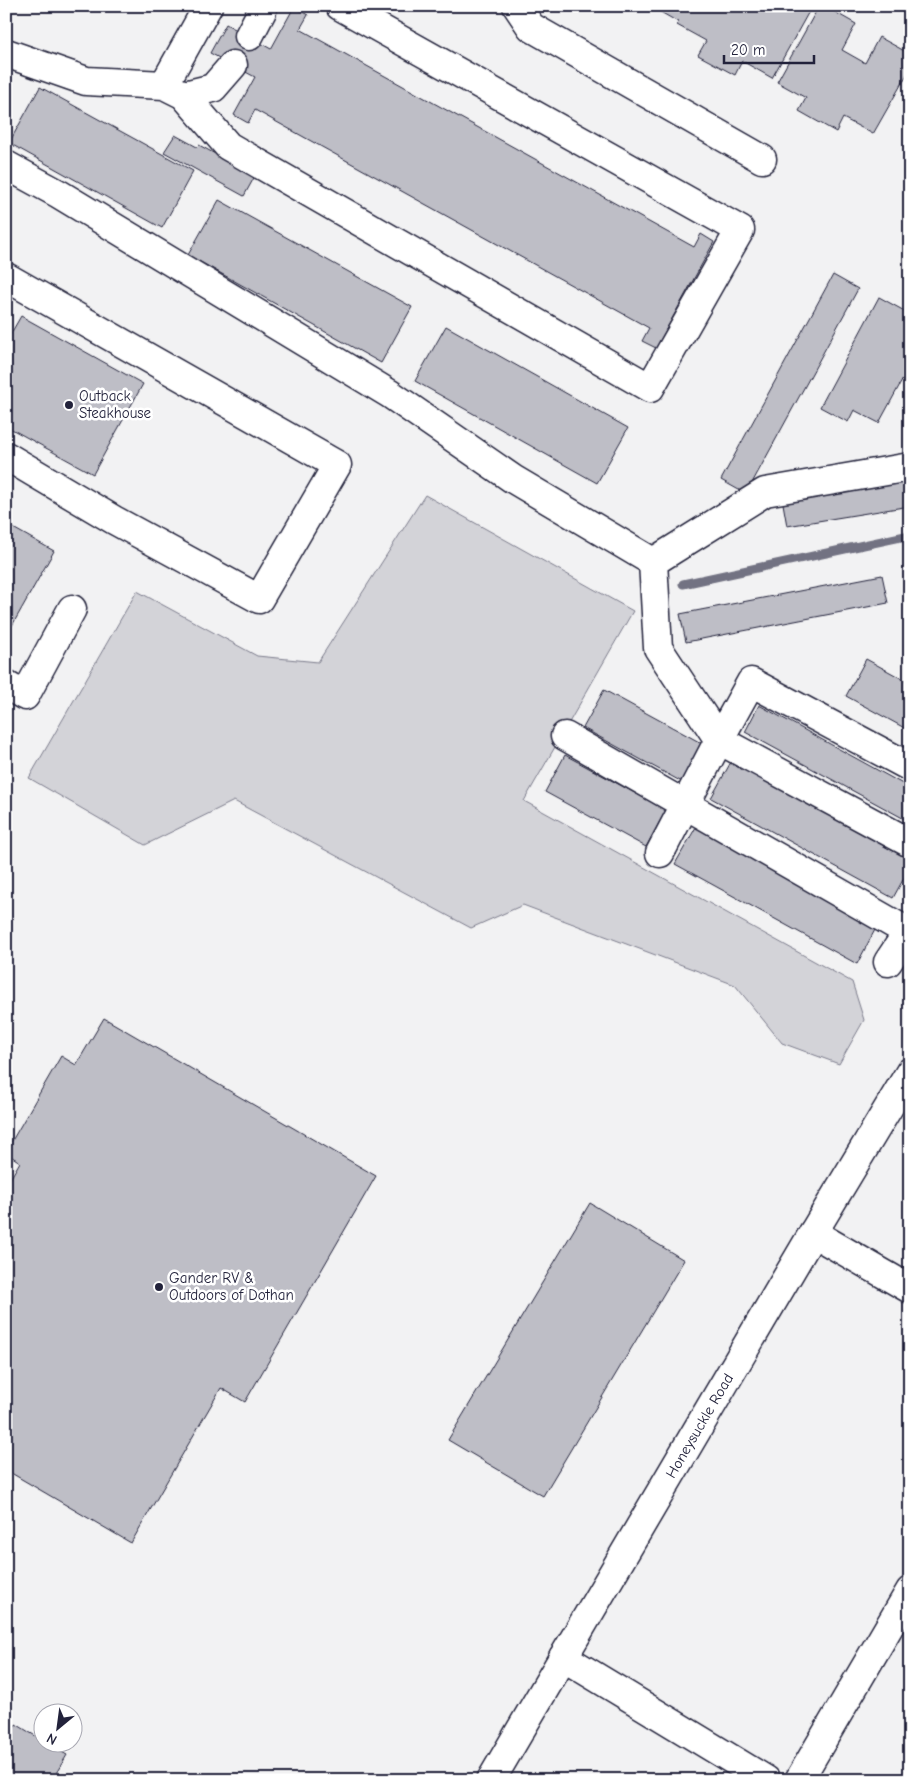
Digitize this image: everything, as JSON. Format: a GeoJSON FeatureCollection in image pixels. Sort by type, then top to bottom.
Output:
{"type":"FeatureCollection","features":[{"type":"Feature","properties":{"kind":"main road"},"geometry":{"type":"LineString","coordinates":[[174,90],[208,6]]}},
{"type":"Feature","properties":{"kind":"main road"},"geometry":{"type":"LineString","coordinates":[[249,36],[262,11],[262,6]]}},
{"type":"Feature","properties":{"kind":"main road"},"geometry":{"type":"LineString","coordinates":[[174,90],[228,146],[650,388],[740,230],[340,6]]}},
{"type":"Feature","properties":{"kind":"main road"},"geometry":{"type":"LineString","coordinates":[[517,6],[531,27],[762,159]]}},
{"type":"Feature","properties":{"kind":"main road"},"geometry":{"type":"LineString","coordinates":[[6,53],[86,81],[174,90],[213,88],[233,65]]}},
{"type":"Feature","properties":{"kind":"main road"},"geometry":{"type":"LineString","coordinates":[[6,165],[59,194],[390,394],[513,479],[653,562]]}},
{"type":"Feature","properties":{"kind":"main road"},"geometry":{"type":"LineString","coordinates":[[6,277],[337,465],[259,599],[114,520],[6,456]]}},
{"type":"Feature","properties":{"kind":"main road"},"geometry":{"type":"LineString","coordinates":[[653,562],[765,492],[910,467]]}},
{"type":"Feature","properties":{"kind":"main road"},"geometry":{"type":"LineString","coordinates":[[653,562],[658,648],[719,740],[910,843]]}},
{"type":"Feature","properties":{"kind":"main road"},"geometry":{"type":"LineString","coordinates":[[6,685],[25,696],[72,609]]}},
{"type":"Feature","properties":{"kind":"main road"},"geometry":{"type":"LineString","coordinates":[[660,853],[751,682],[910,767]]}},
{"type":"Feature","properties":{"kind":"main road"},"geometry":{"type":"LineString","coordinates":[[565,736],[909,930],[888,962]]}},
{"type":"Feature","properties":{"kind":"main road","name":"Honeysuckle Road"},"geometry":{"type":"LineString","coordinates":[[490,1780],[813,1232],[910,1072]]}},
{"type":"Feature","properties":{"kind":"main road"},"geometry":{"type":"LineString","coordinates":[[813,1232],[910,1289]]}},
{"type":"Feature","properties":{"kind":"main road"},"geometry":{"type":"LineString","coordinates":[[799,1780],[910,1591]]}},
{"type":"Feature","properties":{"kind":"main road"},"geometry":{"type":"LineString","coordinates":[[563,1657],[755,1777]]}},
{"type":"Feature","properties":{"kind":"shaded area"},"geometry":{"type":"Polygon","coordinates":[[[425,495],[633,611],[524,801],[852,982],[864,1020],[839,1064],[782,1043],[735,985],[523,905],[471,928],[234,801],[145,845],[29,778],[137,591],[257,656],[318,662],[425,495]]]}},
{"type":"Feature","properties":{"kind":"building"},"geometry":{"type":"Polygon","coordinates":[[[650,6],[812,6],[772,78],[742,61],[735,75],[698,55],[706,41],[677,25],[678,22],[650,6]]]}},
{"type":"Feature","properties":{"kind":"building"},"geometry":{"type":"Polygon","coordinates":[[[819,6],[824,6],[856,24],[842,50],[865,63],[879,37],[910,54],[910,69],[873,134],[843,118],[836,132],[799,111],[806,98],[777,82],[819,6]]]}},
{"type":"Feature","properties":{"kind":"building"},"geometry":{"type":"Polygon","coordinates":[[[294,7],[308,15],[300,29],[694,247],[701,234],[714,242],[656,348],[642,341],[649,328],[255,110],[248,123],[234,115],[255,77],[210,53],[226,24],[271,49],[294,7]]]}},
{"type":"Feature","properties":{"kind":"building"},"geometry":{"type":"Polygon","coordinates":[[[40,87],[193,171],[162,228],[9,143],[40,87]]]}},
{"type":"Feature","properties":{"kind":"building"},"geometry":{"type":"Polygon","coordinates":[[[175,135],[197,147],[199,145],[255,176],[244,196],[164,152],[175,135]]]}},
{"type":"Feature","properties":{"kind":"building"},"geometry":{"type":"Polygon","coordinates":[[[219,200],[412,307],[381,363],[188,255],[219,200]]]}},
{"type":"Feature","properties":{"kind":"building"},"geometry":{"type":"Polygon","coordinates":[[[833,275],[858,289],[746,494],[721,480],[833,275]]]}},
{"type":"Feature","properties":{"kind":"building"},"geometry":{"type":"Polygon","coordinates":[[[879,297],[910,314],[910,366],[879,423],[854,410],[848,422],[820,407],[879,297]]]}},
{"type":"Feature","properties":{"kind":"building","name":"Outback Steakhouse"},"geometry":{"type":"Polygon","coordinates":[[[21,316],[143,384],[93,474],[6,426],[6,342],[21,316]]]}},
{"type":"Feature","properties":{"kind":"building"},"geometry":{"type":"Polygon","coordinates":[[[446,326],[628,428],[597,483],[415,381],[446,326]]]}},
{"type":"Feature","properties":{"kind":"building"},"geometry":{"type":"Polygon","coordinates":[[[910,476],[910,506],[787,526],[782,498],[910,476]]]}},
{"type":"Feature","properties":{"kind":"building"},"geometry":{"type":"Polygon","coordinates":[[[6,524],[54,551],[9,631],[6,629],[6,524]]]}},
{"type":"Feature","properties":{"kind":"building"},"geometry":{"type":"Polygon","coordinates":[[[882,575],[888,603],[686,642],[680,614],[882,575]]]}},
{"type":"Feature","properties":{"kind":"building"},"geometry":{"type":"Polygon","coordinates":[[[910,643],[910,674],[905,644],[910,643]]]}},
{"type":"Feature","properties":{"kind":"building"},"geometry":{"type":"Polygon","coordinates":[[[866,659],[910,683],[910,731],[846,696],[866,659]]]}},
{"type":"Feature","properties":{"kind":"building"},"geometry":{"type":"Polygon","coordinates":[[[604,690],[703,744],[682,782],[583,728],[604,690]]]}},
{"type":"Feature","properties":{"kind":"building"},"geometry":{"type":"Polygon","coordinates":[[[759,705],[910,788],[910,822],[745,732],[759,705]]]}},
{"type":"Feature","properties":{"kind":"building"},"geometry":{"type":"Polygon","coordinates":[[[565,755],[666,810],[646,847],[545,792],[565,755]]]}},
{"type":"Feature","properties":{"kind":"building"},"geometry":{"type":"Polygon","coordinates":[[[731,762],[910,860],[910,867],[893,898],[711,798],[731,762]]]}},
{"type":"Feature","properties":{"kind":"building"},"geometry":{"type":"Polygon","coordinates":[[[696,827],[877,926],[857,964],[675,864],[696,827]]]}},
{"type":"Feature","properties":{"kind":"building","name":"Gander RV & Outdoors of Dothan"},"geometry":{"type":"Polygon","coordinates":[[[104,1018],[376,1176],[245,1402],[221,1388],[131,1543],[6,1470],[6,1186],[20,1162],[6,1153],[6,1151],[61,1056],[76,1065],[104,1018]]]}},
{"type":"Feature","properties":{"kind":"building"},"geometry":{"type":"Polygon","coordinates":[[[590,1203],[684,1260],[543,1496],[448,1440],[590,1203]]]}},
{"type":"Feature","properties":{"kind":"building"},"geometry":{"type":"Polygon","coordinates":[[[16,1724],[32,1734],[32,1754],[67,1755],[52,1780],[6,1780],[6,1741],[16,1724]]]}},
{"type":"Feature","properties":{"kind":"waterway"},"geometry":{"type":"LineString","coordinates":[[683,584],[910,535]]}},
{"type":"Feature","properties":{"kind":"place","name":"Outback Steakhouse"},"geometry":{"type":"Point","coordinates":[69,405]}},
{"type":"Feature","properties":{"kind":"place","name":"Gander RV & Outdoors of Dothan"},"geometry":{"type":"Point","coordinates":[159,1287]}}]}
